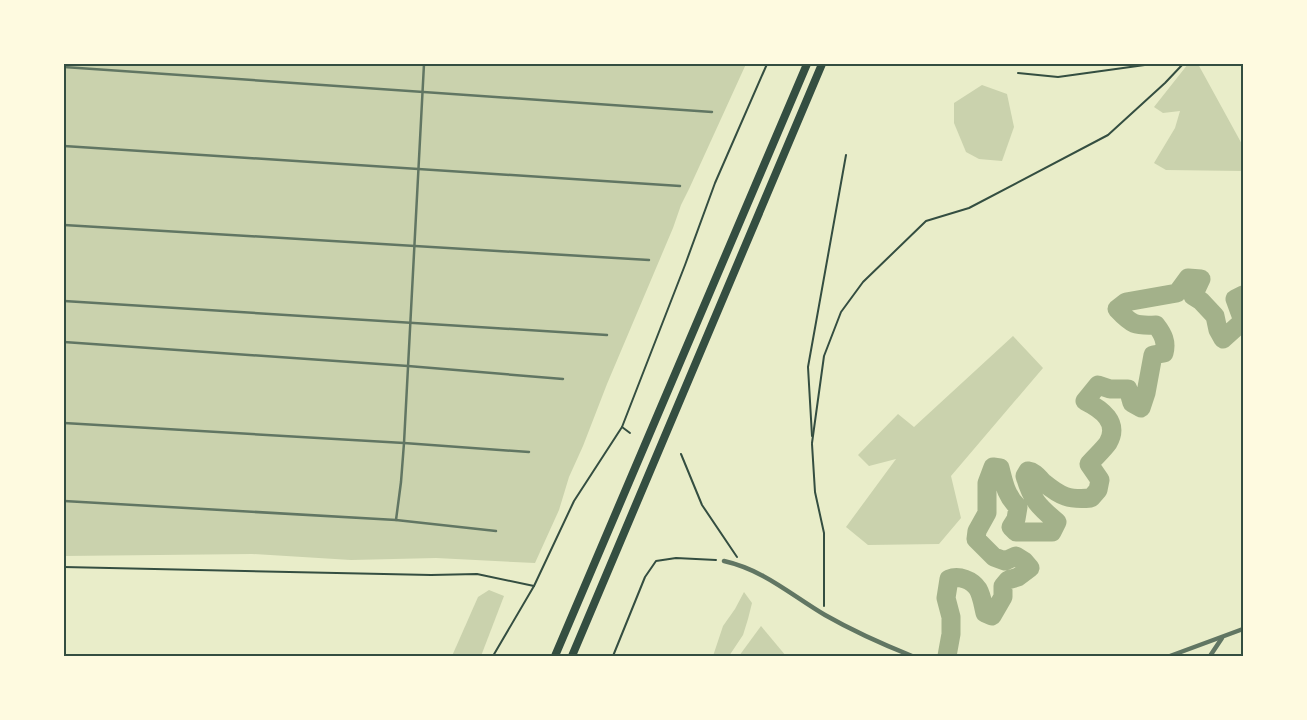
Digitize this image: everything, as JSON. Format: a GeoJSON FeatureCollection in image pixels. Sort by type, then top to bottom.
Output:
{"type":"FeatureCollection","features":[{"type":"Feature","properties":{"kind":"highway"},"geometry":{"type":"LineString","coordinates":[[554,656],[807,64]]}},
{"type":"Feature","properties":{"kind":"highway"},"geometry":{"type":"LineString","coordinates":[[572,656],[822,64]]}},
{"type":"Feature","properties":{"kind":"street"},"geometry":{"type":"LineString","coordinates":[[724,561],[740,565],[768,578],[824,614],[876,642],[912,656]]}},
{"type":"Feature","properties":{"kind":"street"},"geometry":{"type":"LineString","coordinates":[[1170,656],[1243,629]]}},
{"type":"Feature","properties":{"kind":"street"},"geometry":{"type":"LineString","coordinates":[[1210,656],[1223,637]]}},
{"type":"Feature","properties":{"kind":"lane"},"geometry":{"type":"LineString","coordinates":[[396,520],[402,482],[424,64]]}},
{"type":"Feature","properties":{"kind":"lane"},"geometry":{"type":"LineString","coordinates":[[64,68],[712,112]]}},
{"type":"Feature","properties":{"kind":"lane"},"geometry":{"type":"LineString","coordinates":[[64,146],[680,186]]}},
{"type":"Feature","properties":{"kind":"lane"},"geometry":{"type":"LineString","coordinates":[[64,225],[648,260]]}},
{"type":"Feature","properties":{"kind":"lane"},"geometry":{"type":"LineString","coordinates":[[64,301],[607,335]]}},
{"type":"Feature","properties":{"kind":"lane"},"geometry":{"type":"LineString","coordinates":[[64,342],[408,366],[563,379]]}},
{"type":"Feature","properties":{"kind":"lane"},"geometry":{"type":"LineString","coordinates":[[64,423],[529,452]]}},
{"type":"Feature","properties":{"kind":"lane"},"geometry":{"type":"LineString","coordinates":[[64,501],[396,520],[496,531]]}},
{"type":"Feature","properties":{"kind":"path"},"geometry":{"type":"LineString","coordinates":[[493,656],[534,586],[574,501],[622,427],[715,183],[767,64]]}},
{"type":"Feature","properties":{"kind":"path"},"geometry":{"type":"LineString","coordinates":[[1018,73],[1058,77],[1152,64]]}},
{"type":"Feature","properties":{"kind":"path"},"geometry":{"type":"LineString","coordinates":[[812,443],[824,356],[841,312],[863,282],[926,221],[969,208],[1108,134],[1165,83],[1183,64]]}},
{"type":"Feature","properties":{"kind":"path"},"geometry":{"type":"LineString","coordinates":[[824,614],[824,533],[815,492],[808,367],[846,155]]}},
{"type":"Feature","properties":{"kind":"path"},"geometry":{"type":"LineString","coordinates":[[622,427],[630,434]]}},
{"type":"Feature","properties":{"kind":"path"},"geometry":{"type":"LineString","coordinates":[[680,454],[702,505],[737,555],[740,565]]}},
{"type":"Feature","properties":{"kind":"path"},"geometry":{"type":"LineString","coordinates":[[613,656],[646,577],[656,562],[676,558],[724,561]]}},
{"type":"Feature","properties":{"kind":"path"},"geometry":{"type":"LineString","coordinates":[[64,567],[431,575],[477,574],[534,586]]}},
{"type":"Feature","properties":{"kind":"green space"},"geometry":{"type":"Polygon","coordinates":[[[64,64],[746,64],[681,205],[569,477],[559,510],[535,563],[436,558],[351,560],[252,554],[64,556],[64,64]]]}},
{"type":"Feature","properties":{"kind":"green space"},"geometry":{"type":"Polygon","coordinates":[[[1188,64],[1198,64],[1243,146],[1243,171],[1166,170],[1154,163],[1175,128],[1180,111],[1163,113],[1154,107],[1188,64]]]}},
{"type":"Feature","properties":{"kind":"green space"},"geometry":{"type":"Polygon","coordinates":[[[982,85],[1007,94],[1014,127],[1002,161],[979,159],[966,152],[954,123],[954,103],[982,85]]]}},
{"type":"Feature","properties":{"kind":"green space"},"geometry":{"type":"Polygon","coordinates":[[[1013,336],[1043,368],[951,476],[961,518],[939,544],[868,545],[846,527],[896,459],[869,466],[858,455],[898,414],[914,427],[1013,336]]]}},
{"type":"Feature","properties":{"kind":"green space"},"geometry":{"type":"Polygon","coordinates":[[[489,590],[504,596],[481,656],[452,656],[478,597],[489,590]]]}},
{"type":"Feature","properties":{"kind":"green space"},"geometry":{"type":"Polygon","coordinates":[[[744,592],[752,603],[743,635],[729,656],[713,656],[723,626],[744,592]]]}},
{"type":"Feature","properties":{"kind":"green space"},"geometry":{"type":"Polygon","coordinates":[[[761,626],[786,656],[739,656],[761,626]]]}},
{"type":"Feature","properties":{"kind":"waterway"},"geometry":{"type":"LineString","coordinates":[[947,656],[951,634],[951,617],[946,598],[949,579],[961,578],[972,583],[979,592],[985,613],[992,616],[1003,597],[1003,586],[1008,580],[1018,577],[1030,568],[1016,556],[1005,561],[994,557],[976,539],[977,531],[987,513],[987,483],[993,467],[1000,468],[1008,494],[1018,507],[1016,519],[1011,527],[1016,532],[1052,532],[1057,522],[1040,507],[1033,497],[1025,476],[1028,471],[1035,474],[1060,494],[1071,498],[1091,498],[1098,490],[1100,480],[1089,464],[1108,443],[1112,429],[1107,417],[1085,401],[1098,385],[1110,389],[1128,389],[1132,403],[1141,408],[1146,393],[1153,355],[1164,353],[1165,342],[1156,325],[1138,325],[1126,318],[1117,309],[1126,302],[1177,293],[1188,278],[1201,279],[1193,296],[1201,301],[1215,316],[1218,330],[1223,339],[1243,321],[1235,299],[1243,295]]}}]}
